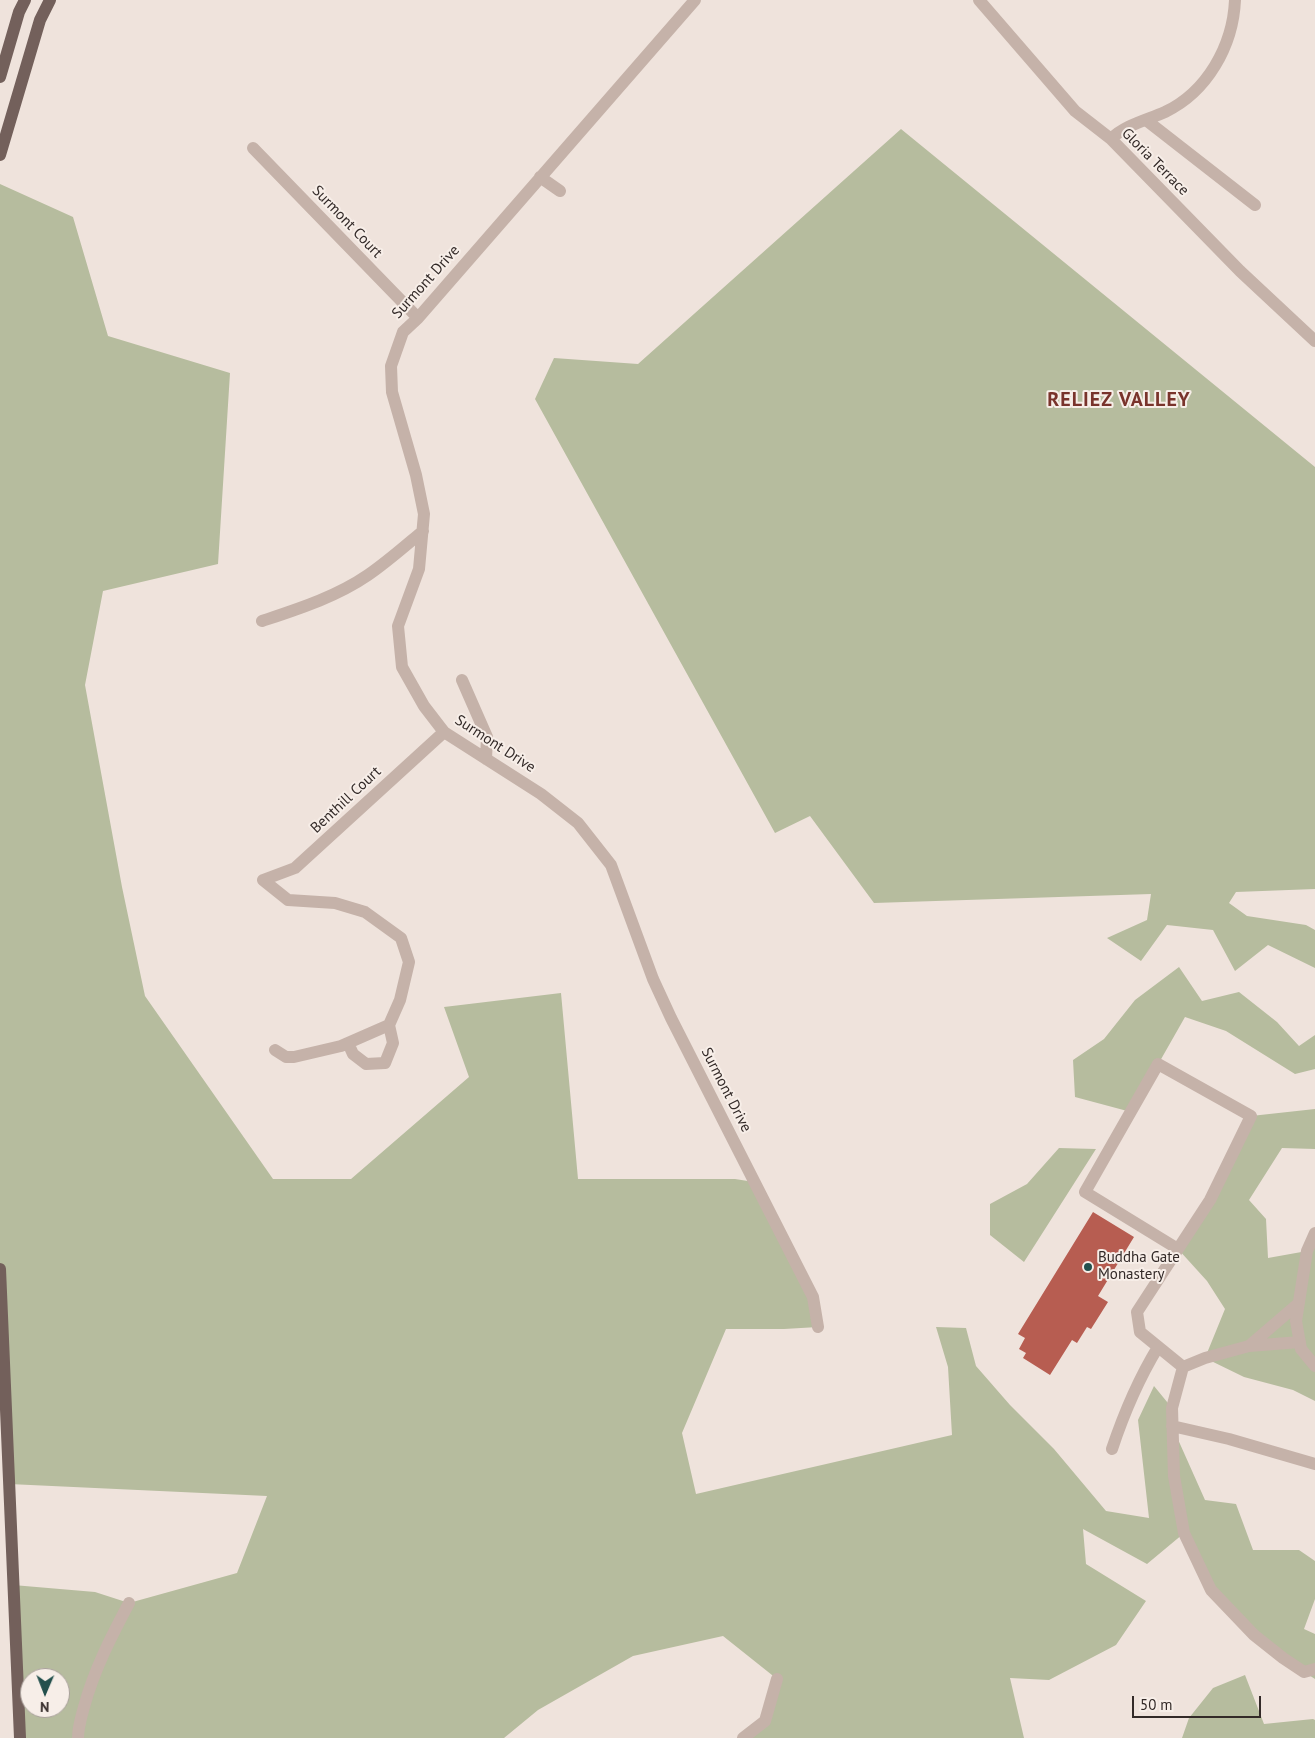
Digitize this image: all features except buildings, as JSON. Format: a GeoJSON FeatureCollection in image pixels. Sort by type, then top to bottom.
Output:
{"type":"FeatureCollection","features":[{"type":"Feature","properties":{"kind":"main road"},"geometry":{"type":"LineString","coordinates":[[0,77],[19,12],[25,0]]}},
{"type":"Feature","properties":{"kind":"main road"},"geometry":{"type":"LineString","coordinates":[[0,156],[40,20],[50,0]]}},
{"type":"Feature","properties":{"kind":"main road"},"geometry":{"type":"LineString","coordinates":[[0,1269],[20,1738]]}},
{"type":"Feature","properties":{"kind":"street","name":"Surmont Drive"},"geometry":{"type":"LineString","coordinates":[[695,0],[418,318],[403,332],[391,366],[392,392],[416,475],[424,514],[419,568],[398,626],[401,659],[402,667],[424,706],[444,732],[541,794],[578,823],[611,865],[656,987],[813,1296],[818,1327]]}},
{"type":"Feature","properties":{"kind":"street","name":"Gloria Terrace"},"geometry":{"type":"LineString","coordinates":[[978,0],[1075,111],[1111,139],[1240,271],[1315,341]]}},
{"type":"Feature","properties":{"kind":"street"},"geometry":{"type":"LineString","coordinates":[[1111,139],[1120,130],[1146,120],[1180,103],[1193,93],[1220,58],[1233,22],[1235,0]]}},
{"type":"Feature","properties":{"kind":"street"},"geometry":{"type":"LineString","coordinates":[[1146,120],[1255,205]]}},
{"type":"Feature","properties":{"kind":"street","name":"Surmont Court"},"geometry":{"type":"LineString","coordinates":[[252,148],[418,318]]}},
{"type":"Feature","properties":{"kind":"street"},"geometry":{"type":"LineString","coordinates":[[540,177],[560,191]]}},
{"type":"Feature","properties":{"kind":"street"},"geometry":{"type":"LineString","coordinates":[[262,621],[293,611],[369,575],[422,531]]}},
{"type":"Feature","properties":{"kind":"street"},"geometry":{"type":"LineString","coordinates":[[462,680],[487,737],[486,759]]}},
{"type":"Feature","properties":{"kind":"street","name":"Benthill Court"},"geometry":{"type":"LineString","coordinates":[[389,1025],[400,1000],[409,962],[401,938],[365,912],[334,903],[288,900],[263,880],[295,868],[444,732]]}},
{"type":"Feature","properties":{"kind":"street"},"geometry":{"type":"LineString","coordinates":[[275,1050],[286,1057],[294,1057],[348,1043],[389,1025],[393,1042],[385,1063],[366,1064],[353,1054],[348,1043]]}},
{"type":"Feature","properties":{"kind":"street"},"geometry":{"type":"LineString","coordinates":[[1178,1249],[1085,1192],[1158,1064],[1251,1116],[1210,1200],[1137,1312],[1140,1332],[1183,1367]]}},
{"type":"Feature","properties":{"kind":"street"},"geometry":{"type":"LineString","coordinates":[[1315,1233],[1308,1251],[1296,1321],[1301,1350],[1315,1366]]}},
{"type":"Feature","properties":{"kind":"street"},"geometry":{"type":"LineString","coordinates":[[1250,1346],[1299,1303]]}},
{"type":"Feature","properties":{"kind":"street"},"geometry":{"type":"LineString","coordinates":[[1183,1367],[1205,1358],[1250,1346],[1300,1342]]}},
{"type":"Feature","properties":{"kind":"street"},"geometry":{"type":"LineString","coordinates":[[1112,1449],[1125,1410],[1145,1368],[1158,1347]]}},
{"type":"Feature","properties":{"kind":"street"},"geometry":{"type":"LineString","coordinates":[[1183,1367],[1172,1408],[1172,1426],[1174,1476],[1184,1533],[1211,1590],[1254,1635],[1304,1672],[1315,1669]]}},
{"type":"Feature","properties":{"kind":"street"},"geometry":{"type":"LineString","coordinates":[[1172,1426],[1229,1439],[1315,1464]]}},
{"type":"Feature","properties":{"kind":"street"},"geometry":{"type":"LineString","coordinates":[[78,1738],[78,1729],[90,1684],[110,1640],[130,1603]]}},
{"type":"Feature","properties":{"kind":"street"},"geometry":{"type":"LineString","coordinates":[[743,1738],[765,1721],[777,1679]]}},
{"type":"Feature","properties":{"kind":"green space"},"geometry":{"type":"Polygon","coordinates":[[[901,129],[1315,467],[1315,889],[1236,892],[1229,903],[1247,916],[1306,925],[1315,930],[1315,968],[1268,945],[1235,971],[1213,930],[1167,925],[1141,961],[1107,938],[1147,920],[1151,894],[874,903],[810,816],[775,833],[535,399],[554,358],[638,364],[901,129]]]}},
{"type":"Feature","properties":{"kind":"green space"},"geometry":{"type":"Polygon","coordinates":[[[0,184],[73,217],[108,336],[230,373],[218,564],[103,591],[85,685],[122,887],[145,996],[273,1179],[351,1179],[469,1077],[444,1007],[561,993],[578,1179],[735,1179],[754,1182],[813,1297],[818,1327],[726,1329],[682,1433],[696,1494],[952,1435],[948,1367],[936,1327],[966,1328],[976,1366],[1010,1405],[1054,1449],[1106,1511],[1149,1518],[1138,1420],[1154,1386],[1172,1408],[1172,1426],[1205,1500],[1236,1504],[1253,1550],[1299,1550],[1315,1561],[1315,1599],[1304,1629],[1315,1634],[1315,1679],[1283,1658],[1211,1590],[1183,1534],[1147,1564],[1083,1529],[1086,1564],[1146,1601],[1116,1645],[1049,1680],[1010,1678],[1024,1738],[743,1738],[765,1721],[777,1679],[723,1636],[633,1656],[538,1710],[504,1738],[20,1738],[13,1585],[95,1592],[129,1603],[237,1573],[267,1496],[9,1484],[0,1269],[0,184]]]}},
{"type":"Feature","properties":{"kind":"green space"},"geometry":{"type":"Polygon","coordinates":[[[1179,967],[1202,1001],[1239,992],[1277,1022],[1299,1046],[1315,1035],[1315,1069],[1295,1074],[1226,1031],[1185,1017],[1131,1112],[1075,1097],[1073,1060],[1104,1039],[1135,1000],[1179,967]]]}},
{"type":"Feature","properties":{"kind":"green space"},"geometry":{"type":"Polygon","coordinates":[[[1315,1109],[1315,1149],[1282,1148],[1249,1200],[1266,1219],[1268,1258],[1307,1251],[1315,1233],[1315,1401],[1293,1390],[1244,1377],[1205,1358],[1225,1309],[1207,1281],[1178,1249],[1251,1116],[1315,1109]]]}},
{"type":"Feature","properties":{"kind":"green space"},"geometry":{"type":"Polygon","coordinates":[[[1059,1148],[1096,1149],[1024,1262],[990,1235],[990,1204],[1027,1184],[1059,1148]]]}},
{"type":"Feature","properties":{"kind":"green space"},"geometry":{"type":"Polygon","coordinates":[[[1245,1675],[1264,1724],[1313,1719],[1315,1720],[1315,1738],[1182,1738],[1189,1718],[1213,1688],[1245,1675]]]}},
{"type":"Feature","properties":{"kind":"place","name":"Buddha Gate Monastery"},"geometry":{"type":"Point","coordinates":[1088,1267]}},
{"type":"Feature","properties":{"kind":"district","name":"RELIEZ VALLEY"},"geometry":{"type":"Point","coordinates":[1119,400]}}]}
